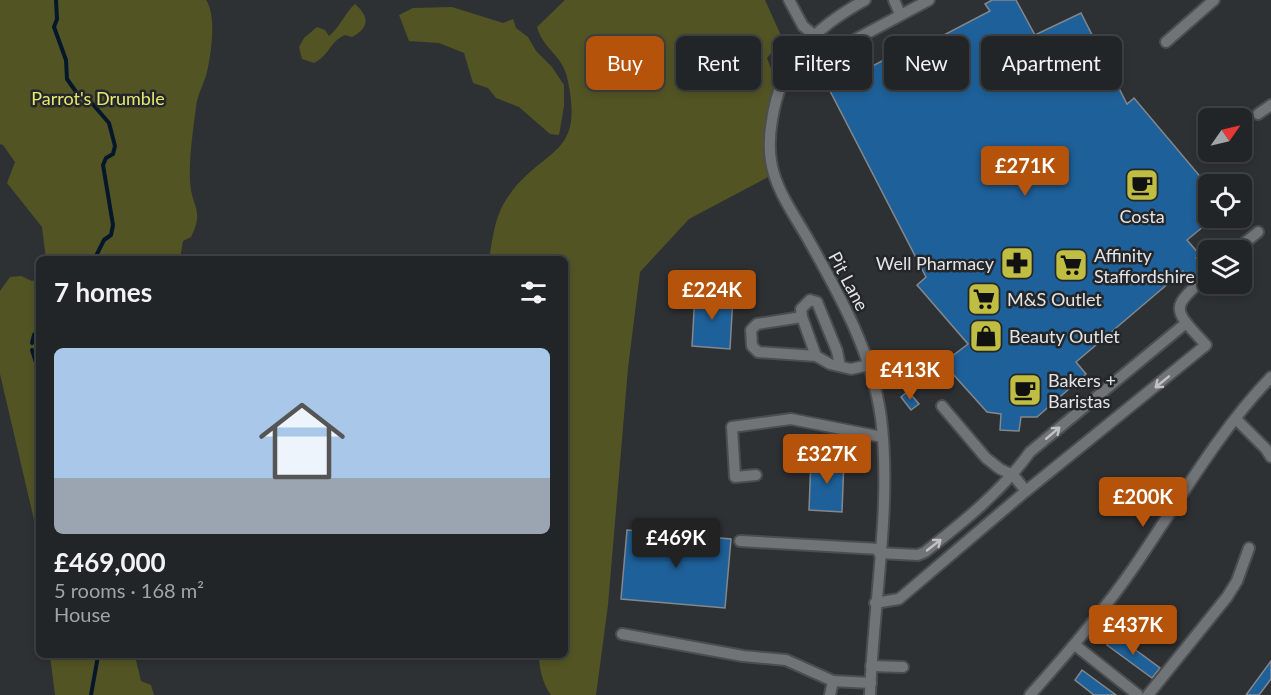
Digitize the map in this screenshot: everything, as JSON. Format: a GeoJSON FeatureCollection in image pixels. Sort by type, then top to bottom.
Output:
{"type":"FeatureCollection","features":[{"type":"Feature","properties":{"kind":"street"},"geometry":{"type":"LineString","coordinates":[[789,0],[803,26],[814,35]]}},
{"type":"Feature","properties":{"kind":"street","name":"Pit Lane"},"geometry":{"type":"LineString","coordinates":[[865,0],[835,17],[814,35],[791,64],[778,87],[770,133],[772,164],[786,200],[860,336],[876,390],[882,437],[883,484],[870,689]]}},
{"type":"Feature","properties":{"kind":"street"},"geometry":{"type":"LineString","coordinates":[[894,0],[900,14]]}},
{"type":"Feature","properties":{"kind":"street"},"geometry":{"type":"LineString","coordinates":[[861,36],[929,0]]}},
{"type":"Feature","properties":{"kind":"street"},"geometry":{"type":"LineString","coordinates":[[1166,42],[1214,0]]}},
{"type":"Feature","properties":{"kind":"street"},"geometry":{"type":"LineString","coordinates":[[1258,114],[1271,105]]}},
{"type":"Feature","properties":{"kind":"street"},"geometry":{"type":"LineString","coordinates":[[1248,240],[1258,232]]}},
{"type":"Feature","properties":{"kind":"street"},"geometry":{"type":"LineString","coordinates":[[875,603],[899,599],[1026,491],[1206,345],[1186,323],[1178,308],[1181,300],[1198,284]]}},
{"type":"Feature","properties":{"kind":"street"},"geometry":{"type":"LineString","coordinates":[[816,356],[801,309],[805,302],[810,300],[817,302],[837,351],[840,366]]}},
{"type":"Feature","properties":{"kind":"street"},"geometry":{"type":"LineString","coordinates":[[802,317],[757,324],[751,330],[752,346],[758,352],[816,356],[851,369],[869,365]]}},
{"type":"Feature","properties":{"kind":"street"},"geometry":{"type":"LineString","coordinates":[[740,540],[918,555],[974,514],[1013,476],[1030,452],[1186,323]]}},
{"type":"Feature","properties":{"kind":"street"},"geometry":{"type":"LineString","coordinates":[[1030,695],[1075,645],[1132,569],[1236,419],[1271,377]]}},
{"type":"Feature","properties":{"kind":"street"},"geometry":{"type":"LineString","coordinates":[[942,406],[986,458],[1013,476],[1026,491]]}},
{"type":"Feature","properties":{"kind":"street"},"geometry":{"type":"LineString","coordinates":[[756,475],[735,477],[732,427],[791,419],[882,437]]}},
{"type":"Feature","properties":{"kind":"street"},"geometry":{"type":"LineString","coordinates":[[1236,419],[1262,444],[1271,458]]}},
{"type":"Feature","properties":{"kind":"street"},"geometry":{"type":"LineString","coordinates":[[974,514],[984,527]]}},
{"type":"Feature","properties":{"kind":"street"},"geometry":{"type":"LineString","coordinates":[[1148,695],[1227,597],[1249,548]]}},
{"type":"Feature","properties":{"kind":"street"},"geometry":{"type":"LineString","coordinates":[[622,634],[743,656],[786,660],[833,681],[870,689]]}},
{"type":"Feature","properties":{"kind":"street"},"geometry":{"type":"LineString","coordinates":[[1075,645],[1133,693]]}},
{"type":"Feature","properties":{"kind":"street"},"geometry":{"type":"LineString","coordinates":[[871,666],[903,667]]}},
{"type":"Feature","properties":{"kind":"street"},"geometry":{"type":"LineString","coordinates":[[830,695],[833,681]]}},
{"type":"Feature","properties":{"kind":"green space","name":"Parrot's Drumble"},"geometry":{"type":"Polygon","coordinates":[[[0,0],[206,0],[211,15],[211,46],[207,72],[197,103],[190,163],[191,190],[197,220],[191,237],[183,241],[180,256],[46,256],[42,227],[7,183],[15,162],[0,144],[0,0]]]}},
{"type":"Feature","properties":{"kind":"green space"},"geometry":{"type":"Polygon","coordinates":[[[565,0],[765,0],[781,36],[773,36],[773,51],[767,58],[773,74],[773,90],[777,90],[773,110],[774,174],[689,219],[640,272],[628,368],[608,605],[596,695],[551,695],[544,681],[539,661],[539,658],[568,658],[568,256],[490,256],[495,226],[505,201],[524,178],[559,147],[567,136],[571,122],[571,103],[565,69],[540,35],[537,27],[565,0]]]}},
{"type":"Feature","properties":{"kind":"green space"},"geometry":{"type":"Polygon","coordinates":[[[355,4],[365,18],[366,22],[362,30],[352,37],[345,35],[340,38],[323,57],[314,63],[302,59],[299,47],[304,38],[317,27],[325,30],[329,36],[355,4]]]}},
{"type":"Feature","properties":{"kind":"green space"},"geometry":{"type":"Polygon","coordinates":[[[452,7],[503,23],[513,19],[516,28],[528,37],[536,51],[552,67],[564,85],[564,106],[559,135],[550,134],[519,107],[496,98],[488,88],[473,83],[464,53],[439,43],[409,41],[399,15],[413,8],[452,7]]]}},
{"type":"Feature","properties":{"kind":"green space"},"geometry":{"type":"Polygon","coordinates":[[[21,276],[32,281],[36,280],[36,528],[0,374],[0,291],[10,277],[21,276]]]}},
{"type":"Feature","properties":{"kind":"green space"},"geometry":{"type":"Polygon","coordinates":[[[50,658],[135,658],[141,681],[151,685],[154,695],[55,695],[50,658]]]}},
{"type":"Feature","properties":{"kind":"building"},"geometry":{"type":"Polygon","coordinates":[[[992,0],[1016,0],[1035,35],[1081,13],[1093,36],[981,36],[981,90],[1120,90],[1127,104],[1134,98],[1198,174],[1198,228],[1202,228],[1187,240],[1198,253],[1196,258],[1198,274],[1191,280],[1183,271],[1076,362],[1086,374],[1037,417],[1021,417],[1019,431],[1000,430],[1001,414],[987,412],[943,363],[968,344],[917,285],[926,277],[830,90],[872,90],[872,66],[884,60],[884,90],[969,90],[969,36],[942,36],[990,11],[985,4],[992,0]]]}},
{"type":"Feature","properties":{"kind":"building"},"geometry":{"type":"Polygon","coordinates":[[[695,293],[733,296],[730,349],[692,346],[695,293]]]}},
{"type":"Feature","properties":{"kind":"building"},"geometry":{"type":"Polygon","coordinates":[[[908,391],[919,404],[911,410],[901,397],[908,391]]]}},
{"type":"Feature","properties":{"kind":"building"},"geometry":{"type":"Polygon","coordinates":[[[811,458],[844,459],[842,512],[809,510],[811,458]]]}},
{"type":"Feature","properties":{"kind":"building"},"geometry":{"type":"Polygon","coordinates":[[[627,530],[731,539],[725,608],[621,599],[627,530]]]}},
{"type":"Feature","properties":{"kind":"building"},"geometry":{"type":"Polygon","coordinates":[[[1114,634],[1160,668],[1152,678],[1107,645],[1114,634]]]}},
{"type":"Feature","properties":{"kind":"building"},"geometry":{"type":"Polygon","coordinates":[[[1271,661],[1271,679],[1259,695],[1246,695],[1271,661]]]}},
{"type":"Feature","properties":{"kind":"building"},"geometry":{"type":"Polygon","coordinates":[[[1082,670],[1116,695],[1094,695],[1075,680],[1082,670]]]}},
{"type":"Feature","properties":{"kind":"waterway"},"geometry":{"type":"LineString","coordinates":[[56,0],[57,19],[54,27],[66,60],[67,79],[79,96],[90,101],[109,123],[115,146],[113,154],[106,158],[103,165],[113,225],[111,235],[104,240],[96,256]]}},
{"type":"Feature","properties":{"kind":"waterway"},"geometry":{"type":"LineString","coordinates":[[32,343],[36,333]]}},
{"type":"Feature","properties":{"kind":"waterway"},"geometry":{"type":"LineString","coordinates":[[32,350],[36,363]]}},
{"type":"Feature","properties":{"kind":"waterway"},"geometry":{"type":"LineString","coordinates":[[91,695],[98,658]]}},
{"type":"Feature","properties":{"kind":"place","name":"Costa"},"geometry":{"type":"Point","coordinates":[1142,185]}},
{"type":"Feature","properties":{"kind":"place","name":"Well Pharmacy"},"geometry":{"type":"Point","coordinates":[1017,263]}},
{"type":"Feature","properties":{"kind":"place","name":"Affinity Staffordshire"},"geometry":{"type":"Point","coordinates":[1071,265]}},
{"type":"Feature","properties":{"kind":"place","name":"M&S Outlet"},"geometry":{"type":"Point","coordinates":[984,299]}},
{"type":"Feature","properties":{"kind":"place","name":"Beauty Outlet"},"geometry":{"type":"Point","coordinates":[986,336]}},
{"type":"Feature","properties":{"kind":"place","name":"Bakers + Baristas"},"geometry":{"type":"Point","coordinates":[1025,390]}}]}
